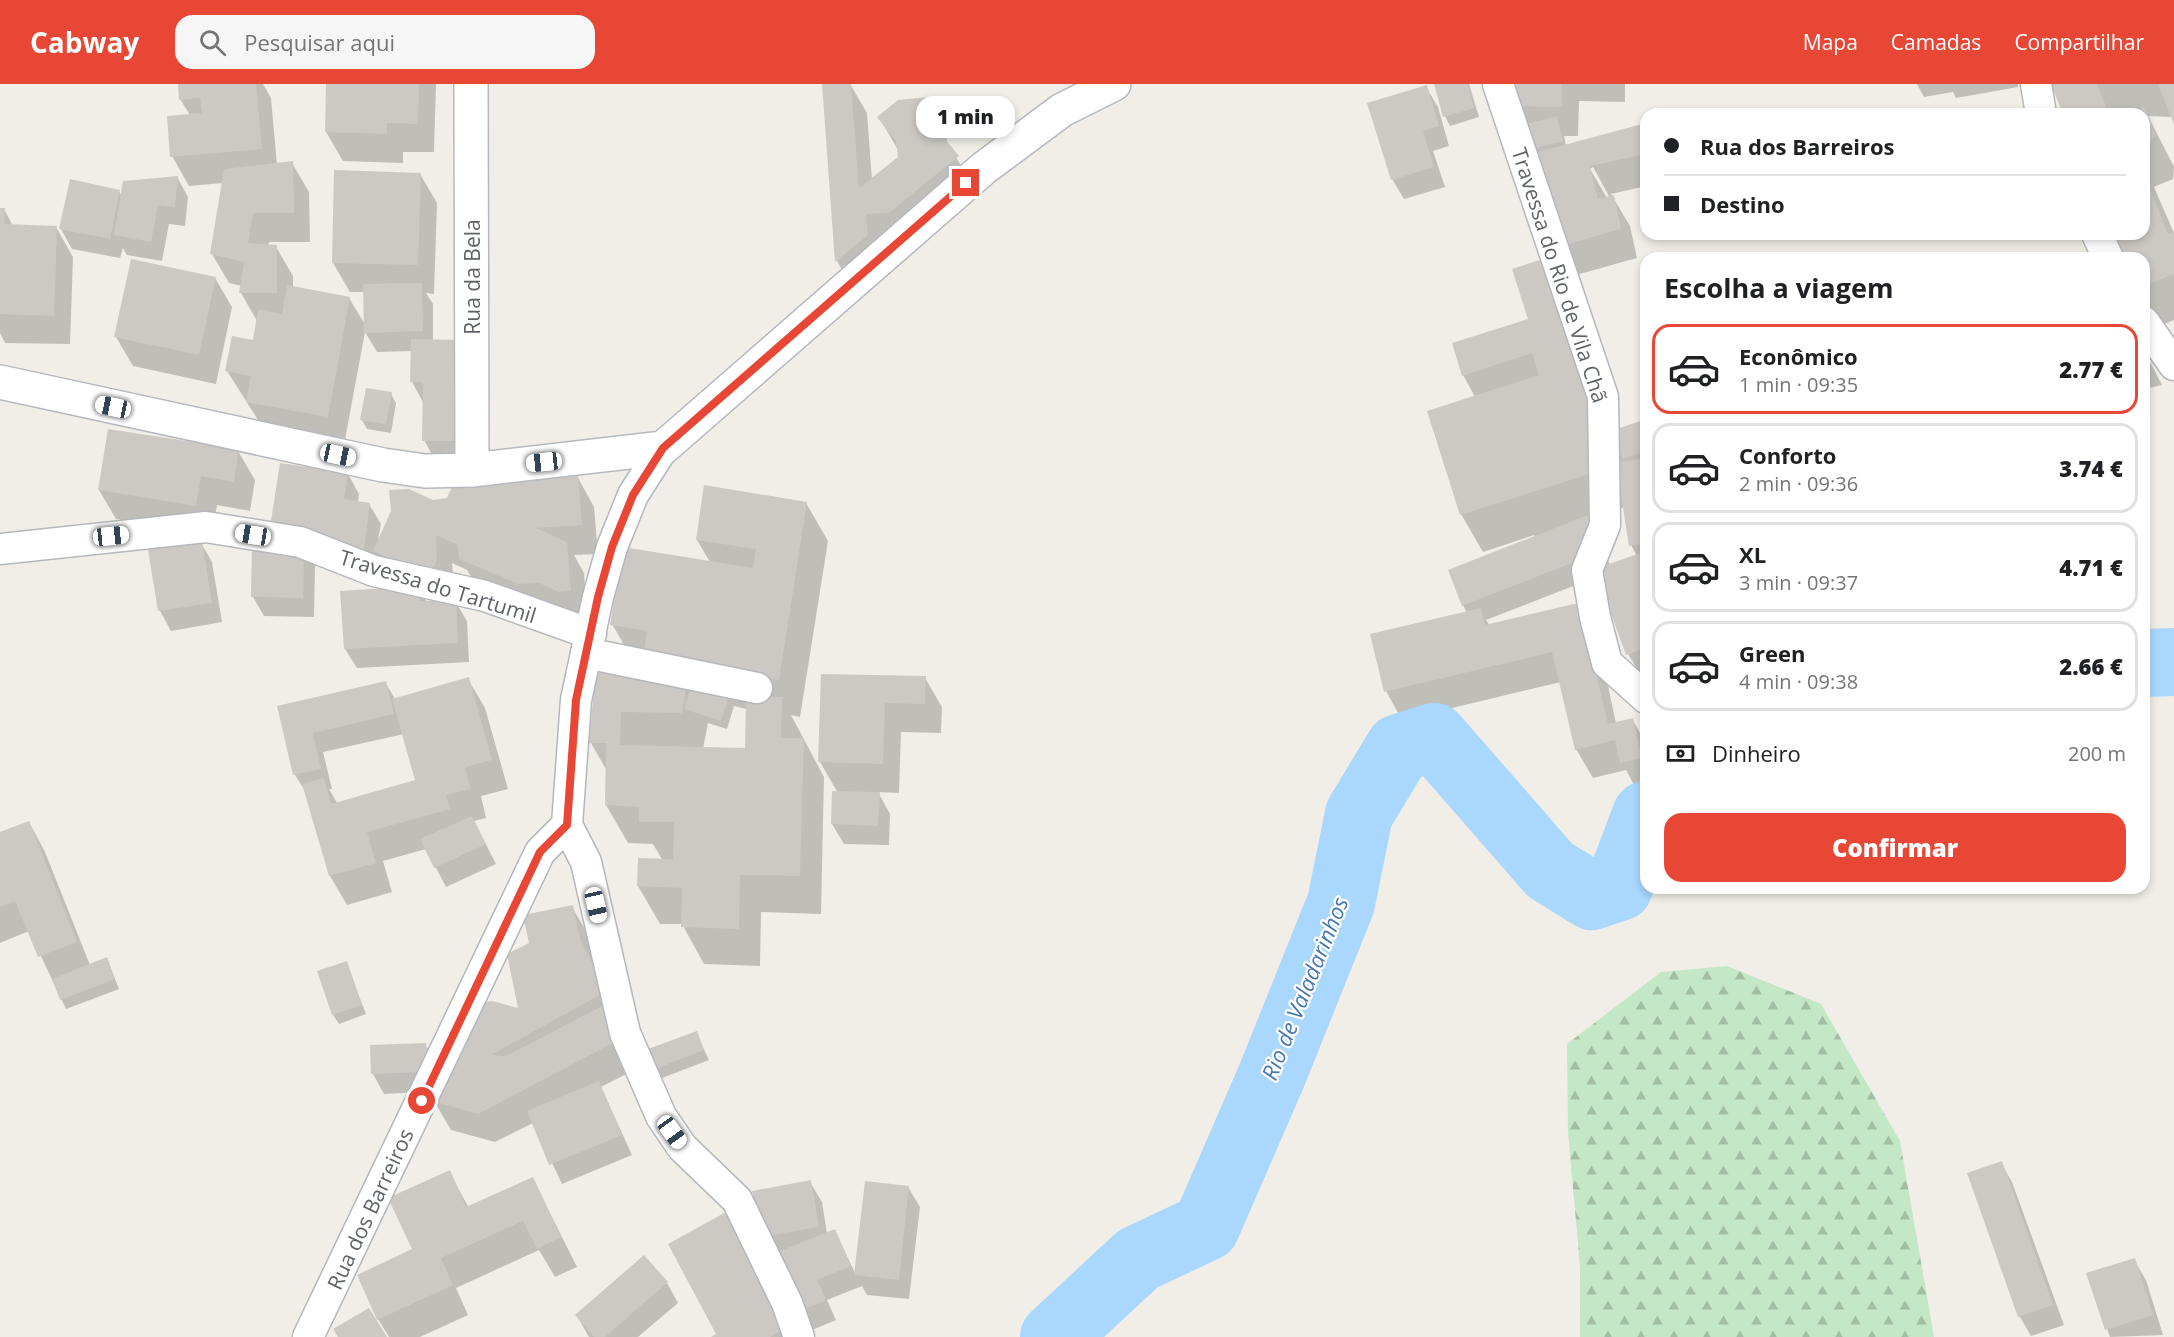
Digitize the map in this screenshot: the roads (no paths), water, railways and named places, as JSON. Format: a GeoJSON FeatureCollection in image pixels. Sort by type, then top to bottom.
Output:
{"type":"FeatureCollection","features":[{"type":"Feature","properties":{"kind":"main road","name":"Rua da Bela"},"geometry":{"type":"LineString","coordinates":[[471,84],[472,470]]}},
{"type":"Feature","properties":{"kind":"main road"},"geometry":{"type":"LineString","coordinates":[[0,382],[383,465],[424,471],[472,470],[663,448],[984,168],[1062,110],[1114,84]]}},
{"type":"Feature","properties":{"kind":"street","name":"Travessa do Rio de Vila Chã"},"geometry":{"type":"LineString","coordinates":[[1498,84],[1603,397],[1605,525],[1587,570],[1595,617],[1607,663],[1640,693]]}},
{"type":"Feature","properties":{"kind":"street"},"geometry":{"type":"LineString","coordinates":[[2036,84],[2040,108]]}},
{"type":"Feature","properties":{"kind":"street"},"geometry":{"type":"LineString","coordinates":[[2150,331],[2174,365]]}},
{"type":"Feature","properties":{"kind":"street"},"geometry":{"type":"LineString","coordinates":[[663,448],[633,495],[612,547],[576,700],[567,825],[586,862],[625,1033],[661,1116],[682,1147],[737,1200],[787,1303],[799,1337]]}},
{"type":"Feature","properties":{"kind":"street","name":"Travessa do Tartumil"},"geometry":{"type":"LineString","coordinates":[[0,549],[206,527],[300,542],[374,571],[485,596],[589,644],[757,688]]}},
{"type":"Feature","properties":{"kind":"street","name":"Rua dos Barreiros"},"geometry":{"type":"LineString","coordinates":[[308,1337],[540,852],[567,825]]}},
{"type":"Feature","properties":{"kind":"waterway","name":"Rio de Valadarinhos"},"geometry":{"type":"LineString","coordinates":[[2150,663],[2174,662]]}},
{"type":"Feature","properties":{"kind":"waterway","name":"Rio de Valadarinhos"},"geometry":{"type":"LineString","coordinates":[[1054,1337],[1138,1259],[1206,1227],[1272,1075],[1341,903],[1359,814],[1399,748],[1434,737],[1550,870],[1592,896],[1619,887],[1640,831]]}}]}
